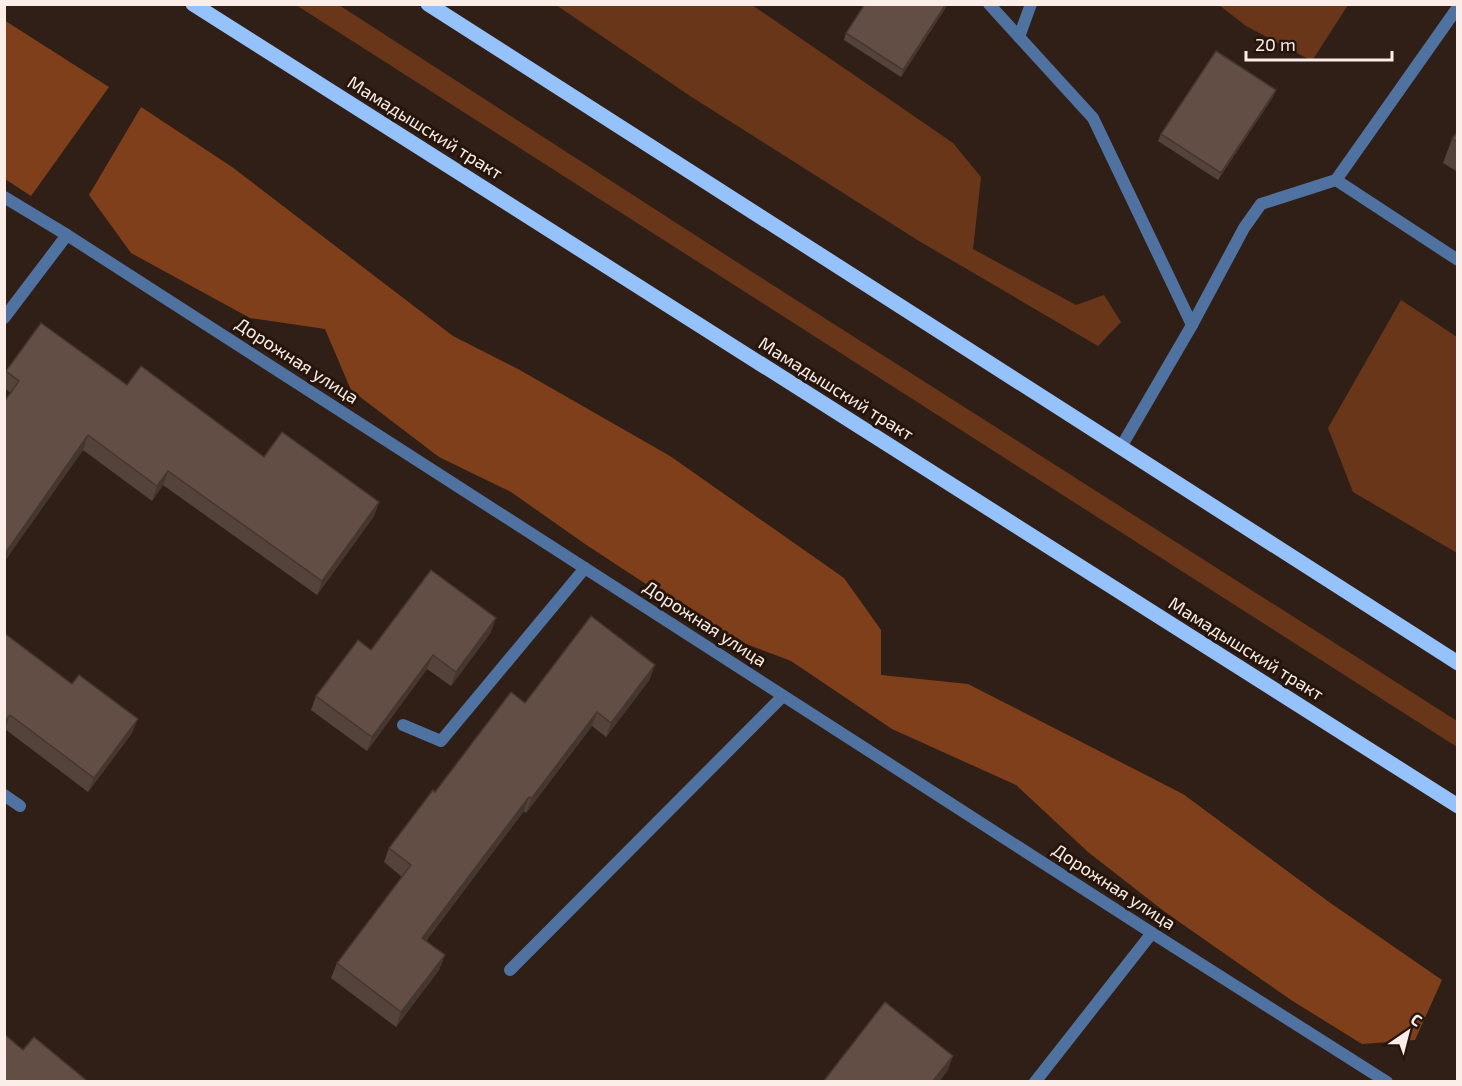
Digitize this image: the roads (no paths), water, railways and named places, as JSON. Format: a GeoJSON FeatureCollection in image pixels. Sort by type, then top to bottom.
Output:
{"type":"FeatureCollection","features":[{"type":"Feature","properties":{"kind":"main road","name":"Мамадышский тракт"},"geometry":{"type":"LineString","coordinates":[[194,4],[1458,806]]}},
{"type":"Feature","properties":{"kind":"main road"},"geometry":{"type":"LineString","coordinates":[[428,4],[1458,663]]}},
{"type":"Feature","properties":{"kind":"street"},"geometry":{"type":"LineString","coordinates":[[989,4],[1093,118],[1192,325]]}},
{"type":"Feature","properties":{"kind":"street"},"geometry":{"type":"LineString","coordinates":[[1019,38],[1031,4]]}},
{"type":"Feature","properties":{"kind":"street"},"geometry":{"type":"LineString","coordinates":[[1121,447],[1192,325],[1244,228],[1261,204],[1336,180],[1458,7]]}},
{"type":"Feature","properties":{"kind":"street"},"geometry":{"type":"LineString","coordinates":[[1336,180],[1458,260]]}},
{"type":"Feature","properties":{"kind":"street","name":"Дорожная улица"},"geometry":{"type":"LineString","coordinates":[[4,197],[67,235],[1387,1082]]}},
{"type":"Feature","properties":{"kind":"street"},"geometry":{"type":"LineString","coordinates":[[4,318],[67,235]]}},
{"type":"Feature","properties":{"kind":"street"},"geometry":{"type":"LineString","coordinates":[[403,725],[441,741],[585,568]]}},
{"type":"Feature","properties":{"kind":"street"},"geometry":{"type":"LineString","coordinates":[[510,970],[783,696]]}},
{"type":"Feature","properties":{"kind":"street"},"geometry":{"type":"LineString","coordinates":[[4,795],[20,806]]}},
{"type":"Feature","properties":{"kind":"street"},"geometry":{"type":"LineString","coordinates":[[1035,1082],[1152,933]]}}]}
